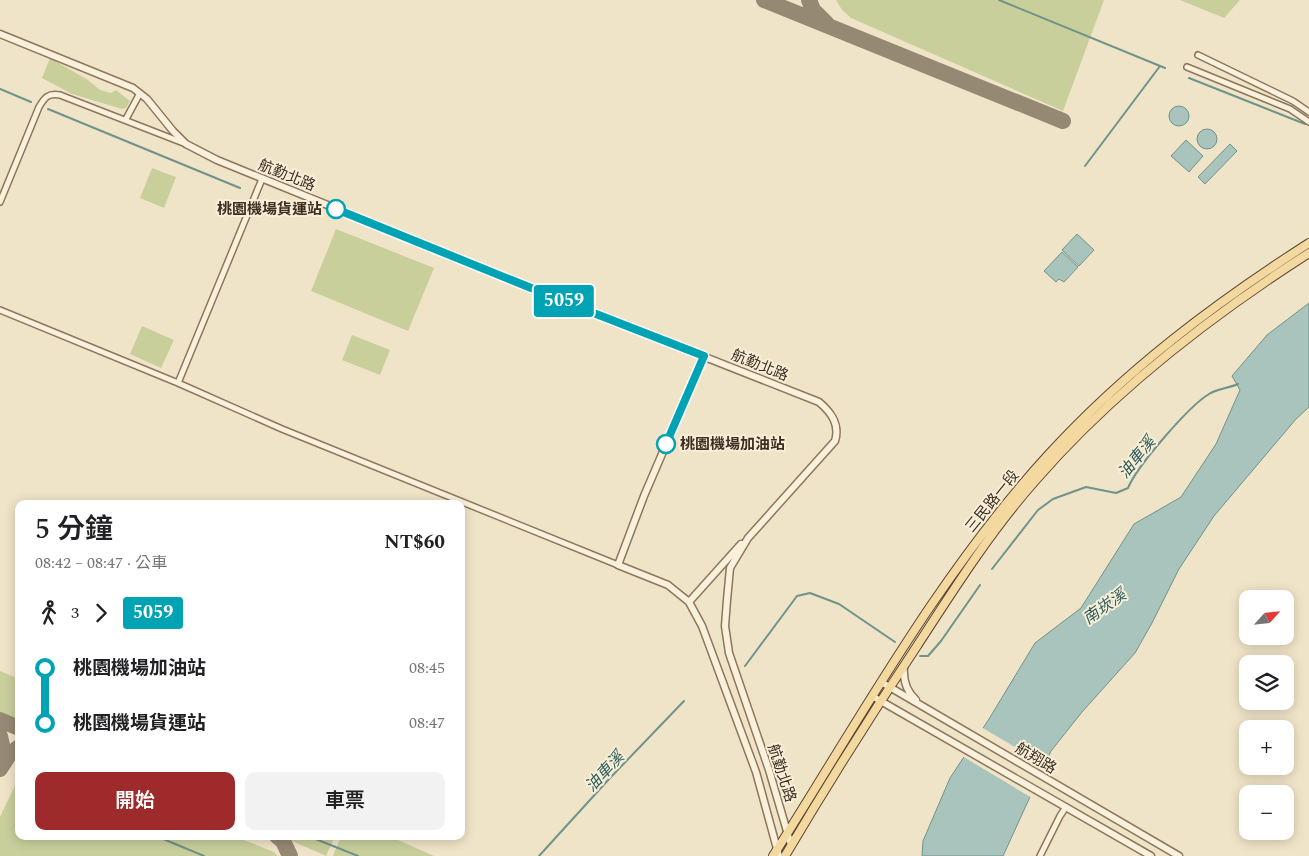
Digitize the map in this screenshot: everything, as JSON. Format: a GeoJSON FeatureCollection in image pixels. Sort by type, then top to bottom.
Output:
{"type":"FeatureCollection","features":[{"type":"Feature","properties":{"kind":"main road","name":"三民路一段"},"geometry":{"type":"LineString","coordinates":[[776,854],[787,832],[872,696],[963,560],[1007,503],[1048,455],[1076,425],[1144,362],[1197,319],[1309,243]]}},
{"type":"Feature","properties":{"kind":"main road","name":"三民路一段"},"geometry":{"type":"LineString","coordinates":[[785,856],[881,701],[970,564],[1035,480],[1114,400],[1175,348],[1273,275],[1309,253]]}},
{"type":"Feature","properties":{"kind":"street","name":"航勤北路"},"geometry":{"type":"LineString","coordinates":[[0,34],[132,88],[147,98],[173,131],[186,144],[217,160],[573,305],[819,402],[832,415],[836,423],[835,441],[829,450],[748,538],[730,568],[725,626],[729,653],[774,786],[791,845]]}},
{"type":"Feature","properties":{"kind":"street"},"geometry":{"type":"LineString","coordinates":[[1198,55],[1293,101],[1309,112]]}},
{"type":"Feature","properties":{"kind":"street"},"geometry":{"type":"LineString","coordinates":[[1187,67],[1271,100],[1290,109],[1309,122]]}},
{"type":"Feature","properties":{"kind":"street"},"geometry":{"type":"LineString","coordinates":[[0,202],[39,108],[44,98],[52,94],[60,95],[126,119],[186,144]]}},
{"type":"Feature","properties":{"kind":"street"},"geometry":{"type":"LineString","coordinates":[[126,119],[140,94]]}},
{"type":"Feature","properties":{"kind":"street"},"geometry":{"type":"LineString","coordinates":[[178,383],[262,179]]}},
{"type":"Feature","properties":{"kind":"street"},"geometry":{"type":"LineString","coordinates":[[0,310],[178,383],[282,429],[457,500]]}},
{"type":"Feature","properties":{"kind":"street"},"geometry":{"type":"LineString","coordinates":[[618,565],[644,496],[704,356]]}},
{"type":"Feature","properties":{"kind":"street"},"geometry":{"type":"LineString","coordinates":[[465,503],[668,585],[689,602],[702,626],[756,772],[776,854]]}},
{"type":"Feature","properties":{"kind":"street"},"geometry":{"type":"LineString","coordinates":[[689,602],[748,538]]}},
{"type":"Feature","properties":{"kind":"street"},"geometry":{"type":"LineString","coordinates":[[904,665],[903,677],[907,688],[913,698],[923,706]]}},
{"type":"Feature","properties":{"kind":"street","name":"航翔路"},"geometry":{"type":"LineString","coordinates":[[881,682],[1179,856]]}},
{"type":"Feature","properties":{"kind":"street","name":"航翔路"},"geometry":{"type":"LineString","coordinates":[[872,696],[1151,856]]}},
{"type":"Feature","properties":{"kind":"street"},"geometry":{"type":"LineString","coordinates":[[1040,856],[1060,816],[1063,805]]}},
{"type":"Feature","properties":{"kind":"green space"},"geometry":{"type":"Polygon","coordinates":[[[836,0],[1104,0],[1063,111],[851,18],[842,10],[836,0]]]}},
{"type":"Feature","properties":{"kind":"green space"},"geometry":{"type":"Polygon","coordinates":[[[1180,0],[1240,0],[1224,18],[1180,0]]]}},
{"type":"Feature","properties":{"kind":"green space"},"geometry":{"type":"Polygon","coordinates":[[[50,58],[88,80],[100,90],[111,93],[116,90],[130,101],[126,108],[122,109],[72,94],[42,78],[50,58]]]}},
{"type":"Feature","properties":{"kind":"green space"},"geometry":{"type":"Polygon","coordinates":[[[152,168],[176,177],[164,208],[140,198],[152,168]]]}},
{"type":"Feature","properties":{"kind":"green space"},"geometry":{"type":"Polygon","coordinates":[[[336,229],[434,268],[408,331],[311,291],[336,229]]]}},
{"type":"Feature","properties":{"kind":"green space"},"geometry":{"type":"Polygon","coordinates":[[[142,326],[174,340],[161,368],[130,354],[142,326]]]}},
{"type":"Feature","properties":{"kind":"green space"},"geometry":{"type":"Polygon","coordinates":[[[352,335],[390,350],[380,375],[342,360],[352,335]]]}},
{"type":"Feature","properties":{"kind":"green space"},"geometry":{"type":"Polygon","coordinates":[[[0,671],[15,677],[15,719],[0,713],[0,671]]]}},
{"type":"Feature","properties":{"kind":"green space"},"geometry":{"type":"Polygon","coordinates":[[[15,785],[15,840],[244,840],[274,852],[278,856],[0,856],[0,817],[15,785]]]}},
{"type":"Feature","properties":{"kind":"green space"},"geometry":{"type":"Polygon","coordinates":[[[290,840],[333,840],[326,856],[290,840]]]}},
{"type":"Feature","properties":{"kind":"green space"},"geometry":{"type":"Polygon","coordinates":[[[339,840],[398,840],[434,856],[333,856],[339,840]]]}},
{"type":"Feature","properties":{"kind":"water"},"geometry":{"type":"Polygon","coordinates":[[[1179,106],[1186,109],[1189,116],[1186,123],[1179,126],[1172,123],[1169,116],[1172,109],[1179,106]]]}},
{"type":"Feature","properties":{"kind":"water"},"geometry":{"type":"Polygon","coordinates":[[[1207,129],[1214,132],[1217,139],[1214,146],[1207,149],[1200,146],[1197,139],[1200,132],[1207,129]]]}},
{"type":"Feature","properties":{"kind":"water"},"geometry":{"type":"Polygon","coordinates":[[[1186,140],[1203,156],[1189,172],[1171,156],[1186,140]]]}},
{"type":"Feature","properties":{"kind":"water"},"geometry":{"type":"Polygon","coordinates":[[[1230,144],[1237,151],[1205,184],[1198,177],[1230,144]]]}},
{"type":"Feature","properties":{"kind":"water"},"geometry":{"type":"Polygon","coordinates":[[[1077,234],[1094,250],[1079,266],[1062,250],[1077,234]]]}},
{"type":"Feature","properties":{"kind":"water"},"geometry":{"type":"Polygon","coordinates":[[[1062,252],[1078,267],[1064,282],[1059,279],[1056,282],[1044,271],[1062,252]]]}},
{"type":"Feature","properties":{"kind":"water","name":"南崁溪"},"geometry":{"type":"Polygon","coordinates":[[[1309,303],[1309,407],[1296,419],[1214,516],[1179,569],[1135,653],[1082,712],[1051,751],[1003,856],[922,856],[923,841],[950,778],[989,719],[1035,643],[1081,608],[1134,524],[1181,497],[1216,444],[1240,390],[1232,376],[1267,335],[1309,303]]]}},
{"type":"Feature","properties":{"kind":"pier"},"geometry":{"type":"Polygon","coordinates":[[[981,727],[1047,766],[1032,798],[962,756],[981,727]]]}},
{"type":"Feature","properties":{"kind":"waterway"},"geometry":{"type":"LineString","coordinates":[[999,0],[1165,68]]}},
{"type":"Feature","properties":{"kind":"waterway"},"geometry":{"type":"LineString","coordinates":[[1085,166],[1160,66]]}},
{"type":"Feature","properties":{"kind":"waterway"},"geometry":{"type":"LineString","coordinates":[[1189,78],[1305,124]]}},
{"type":"Feature","properties":{"kind":"waterway"},"geometry":{"type":"LineString","coordinates":[[0,89],[31,102]]}},
{"type":"Feature","properties":{"kind":"waterway"},"geometry":{"type":"LineString","coordinates":[[48,109],[240,188]]}},
{"type":"Feature","properties":{"kind":"waterway","name":"油車溪"},"geometry":{"type":"LineString","coordinates":[[992,569],[1038,510],[1053,499],[1086,487],[1116,493],[1128,488],[1152,452],[1189,411],[1209,394],[1238,384]]}},
{"type":"Feature","properties":{"kind":"waterway","name":"油車溪"},"geometry":{"type":"LineString","coordinates":[[920,656],[928,656],[941,641],[980,585]]}},
{"type":"Feature","properties":{"kind":"waterway","name":"油車溪"},"geometry":{"type":"LineString","coordinates":[[745,666],[797,596],[810,593],[839,604],[895,642]]}},
{"type":"Feature","properties":{"kind":"waterway","name":"油車溪"},"geometry":{"type":"LineString","coordinates":[[539,856],[684,701]]}},
{"type":"Feature","properties":{"kind":"waterway","name":"油車溪"},"geometry":{"type":"LineString","coordinates":[[166,840],[204,856]]}},
{"type":"Feature","properties":{"kind":"waterway"},"geometry":{"type":"LineString","coordinates":[[318,840],[358,856]]}},
{"type":"Feature","properties":{"kind":"taxiway"},"geometry":{"type":"LineString","coordinates":[[764,0],[1063,121]]}},
{"type":"Feature","properties":{"kind":"taxiway"},"geometry":{"type":"LineString","coordinates":[[809,0],[813,10],[827,24]]}},
{"type":"Feature","properties":{"kind":"taxiway"},"geometry":{"type":"LineString","coordinates":[[0,720],[15,726]]}},
{"type":"Feature","properties":{"kind":"taxiway"},"geometry":{"type":"LineString","coordinates":[[0,736],[3,750],[2,764]]}},
{"type":"Feature","properties":{"kind":"taxiway"},"geometry":{"type":"LineString","coordinates":[[0,769],[9,755],[15,750]]}},
{"type":"Feature","properties":{"kind":"taxiway"},"geometry":{"type":"LineString","coordinates":[[282,840],[290,856]]}},
{"type":"Feature","properties":{"kind":"bus line","name":"5059"},"geometry":{"type":"LineString","coordinates":[[336,209],[704,356],[666,444]]}},
{"type":"Feature","properties":{"kind":"place","name":"桃園機場貨運站"},"geometry":{"type":"Point","coordinates":[336,209]}},
{"type":"Feature","properties":{"kind":"place","name":"桃園機場加油站"},"geometry":{"type":"Point","coordinates":[666,444]}}]}
